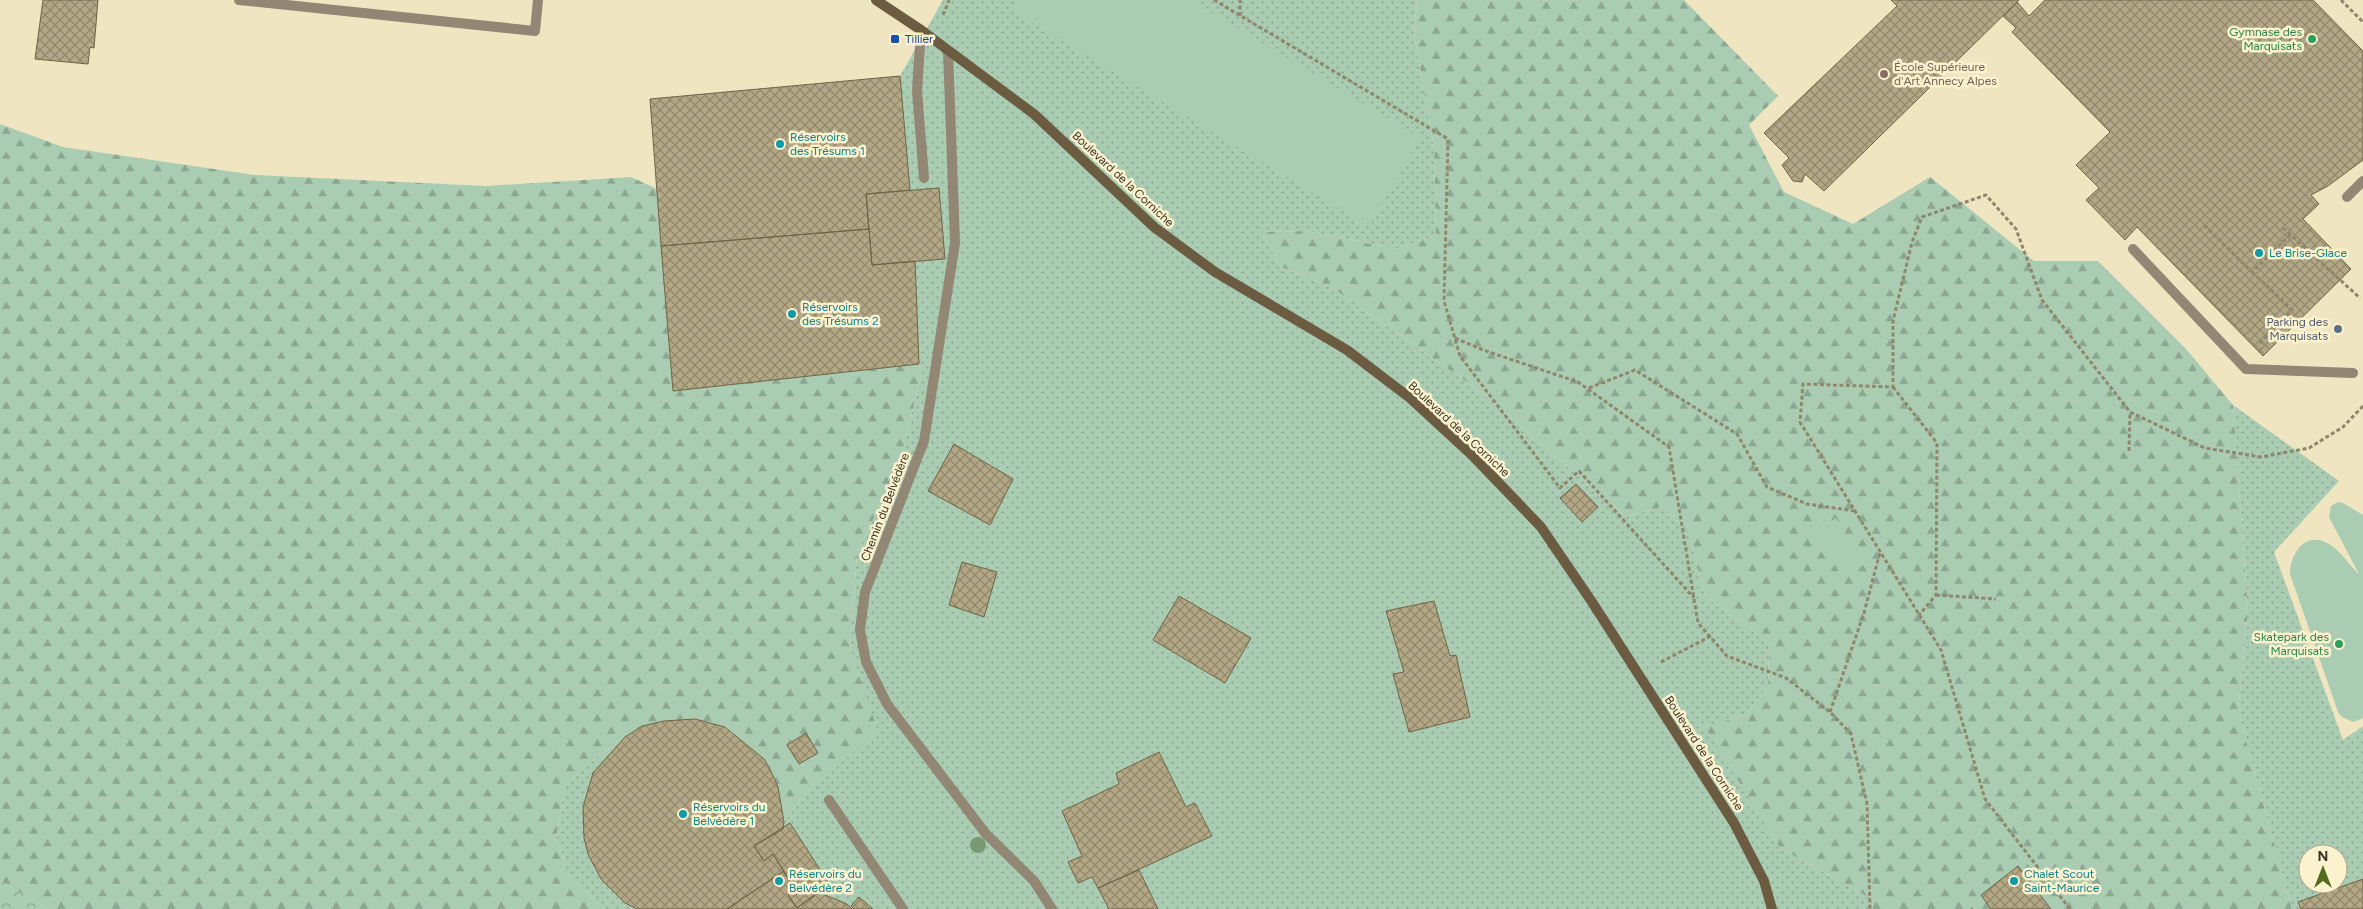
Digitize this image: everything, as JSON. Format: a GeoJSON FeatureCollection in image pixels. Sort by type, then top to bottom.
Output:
{"type":"FeatureCollection","features":[{"type":"Feature","properties":{"kind":"main road","name":"Boulevard de la Corniche"},"geometry":{"type":"LineString","coordinates":[[876,0],[922,30],[1034,114],[1154,227],[1215,272],[1347,350],[1410,398],[1472,455],[1541,527],[1638,673],[1734,823],[1764,881],[1772,909]]}},
{"type":"Feature","properties":{"kind":"street"},"geometry":{"type":"LineString","coordinates":[[239,0],[535,31],[538,0]]}},
{"type":"Feature","properties":{"kind":"street"},"geometry":{"type":"LineString","coordinates":[[922,30],[916,91],[924,178]]}},
{"type":"Feature","properties":{"kind":"street","name":"Chemin du Belvédère"},"geometry":{"type":"LineString","coordinates":[[948,51],[955,243],[924,441],[865,592],[860,630],[866,662],[887,704],[986,834],[1034,881],[1052,909]]}},
{"type":"Feature","properties":{"kind":"street"},"geometry":{"type":"LineString","coordinates":[[2347,197],[2363,181]]}},
{"type":"Feature","properties":{"kind":"street"},"geometry":{"type":"LineString","coordinates":[[2133,249],[2246,369],[2353,373]]}},
{"type":"Feature","properties":{"kind":"street"},"geometry":{"type":"LineString","coordinates":[[829,800],[903,909]]}},
{"type":"Feature","properties":{"kind":"path"},"geometry":{"type":"LineString","coordinates":[[1214,0],[1448,140],[1444,301],[1460,356],[1560,488],[1579,471],[1694,598]]}},
{"type":"Feature","properties":{"kind":"path"},"geometry":{"type":"LineString","coordinates":[[1240,0],[1240,16]]}},
{"type":"Feature","properties":{"kind":"path"},"geometry":{"type":"LineString","coordinates":[[2341,0],[2363,22]]}},
{"type":"Feature","properties":{"kind":"path"},"geometry":{"type":"LineString","coordinates":[[1919,615],[1936,595],[1937,443],[1893,387],[1893,321],[1912,242],[1922,217],[1986,195],[2016,229],[2042,300],[2130,412],[2205,448],[2261,457],[2309,448],[2343,426],[2363,406]]}},
{"type":"Feature","properties":{"kind":"path"},"geometry":{"type":"LineString","coordinates":[[2204,225],[2292,310],[2255,348]]}},
{"type":"Feature","properties":{"kind":"path"},"geometry":{"type":"LineString","coordinates":[[2283,228],[2360,298]]}},
{"type":"Feature","properties":{"kind":"path"},"geometry":{"type":"LineString","coordinates":[[2252,272],[2290,235]]}},
{"type":"Feature","properties":{"kind":"path"},"geometry":{"type":"LineString","coordinates":[[2272,253],[2281,262]]}},
{"type":"Feature","properties":{"kind":"path"},"geometry":{"type":"LineString","coordinates":[[1455,338],[1483,350],[1578,382],[1668,447],[1698,623],[1727,656],[1786,678],[1830,712],[1851,734],[1867,804],[1870,909]]}},
{"type":"Feature","properties":{"kind":"path"},"geometry":{"type":"LineString","coordinates":[[1589,389],[1635,370],[1737,434],[1767,487],[1807,504],[1855,511]]}},
{"type":"Feature","properties":{"kind":"path"},"geometry":{"type":"LineString","coordinates":[[1893,387],[1803,384],[1800,422],[1941,650],[1985,799],[2070,909]]}},
{"type":"Feature","properties":{"kind":"path"},"geometry":{"type":"LineString","coordinates":[[2129,451],[2130,412]]}},
{"type":"Feature","properties":{"kind":"path"},"geometry":{"type":"LineString","coordinates":[[1830,712],[1864,613],[1880,551]]}},
{"type":"Feature","properties":{"kind":"path"},"geometry":{"type":"LineString","coordinates":[[1936,595],[1996,599]]}},
{"type":"Feature","properties":{"kind":"path"},"geometry":{"type":"LineString","coordinates":[[1638,673],[1711,636]]}},
{"type":"Feature","properties":{"kind":"green space"},"geometry":{"type":"Polygon","coordinates":[[[943,0],[1417,0],[1414,34],[1434,148],[1436,236],[1395,249],[1308,231],[1262,232],[1281,267],[1331,287],[1481,392],[1625,517],[1664,506],[1690,536],[1705,596],[1769,643],[1768,686],[1747,714],[1706,727],[1780,848],[1872,899],[1873,909],[604,909],[569,876],[556,838],[565,786],[585,766],[642,726],[664,721],[695,719],[725,727],[764,759],[769,767],[778,787],[784,822],[806,792],[877,731],[850,649],[857,553],[899,466],[923,368],[919,364],[673,391],[650,99],[900,76],[943,0]]]}},
{"type":"Feature","properties":{"kind":"green space"},"geometry":{"type":"Polygon","coordinates":[[[1020,0],[1191,0],[1421,138],[1369,227],[1013,11],[1020,0]]]}},
{"type":"Feature","properties":{"kind":"green space"},"geometry":{"type":"Polygon","coordinates":[[[1417,0],[1684,0],[1778,96],[1749,125],[1784,192],[1853,224],[1930,177],[2034,261],[2098,261],[2186,349],[2233,405],[2248,611],[2238,711],[2292,909],[1873,909],[1872,899],[1780,848],[1705,727],[1747,714],[1768,686],[1769,643],[1705,596],[1690,536],[1664,506],[1625,517],[1481,392],[1331,287],[1281,267],[1262,232],[1308,231],[1395,249],[1436,236],[1434,148],[1414,34],[1417,0]]]}},
{"type":"Feature","properties":{"kind":"green space"},"geometry":{"type":"Polygon","coordinates":[[[0,124],[63,147],[255,175],[486,186],[631,177],[657,189],[673,391],[919,364],[923,368],[899,466],[857,553],[850,649],[878,731],[806,792],[784,822],[778,787],[769,767],[764,759],[726,727],[695,719],[664,721],[642,726],[585,766],[565,786],[556,838],[569,876],[604,909],[48,909],[0,881],[0,124]]]}},
{"type":"Feature","properties":{"kind":"green space"},"geometry":{"type":"Polygon","coordinates":[[[2233,405],[2339,481],[2274,552],[2343,740],[2363,726],[2363,909],[2292,909],[2238,711],[2248,611],[2233,405]]]}},
{"type":"Feature","properties":{"kind":"green space","name":"Skatepark des Marquisats"},"geometry":{"type":"Polygon","coordinates":[[[2338,502],[2363,515],[2363,718],[2353,722],[2342,717],[2338,712],[2290,574],[2293,558],[2301,546],[2313,540],[2321,540],[2341,554],[2359,574],[2329,517],[2331,506],[2338,502]]]}},
{"type":"Feature","properties":{"kind":"green space"},"geometry":{"type":"Polygon","coordinates":[[[1836,518],[1864,565],[1842,577],[1815,531],[1836,518]]]}},
{"type":"Feature","properties":{"kind":"green space"},"geometry":{"type":"Polygon","coordinates":[[[0,881],[48,909],[0,909],[0,881]]]}},
{"type":"Feature","properties":{"kind":"building"},"geometry":{"type":"Polygon","coordinates":[[[43,0],[98,0],[94,48],[90,47],[88,64],[35,59],[43,0]]]}},
{"type":"Feature","properties":{"kind":"building","name":"École Supérieure d'Art Annecy Alpes"},"geometry":{"type":"Polygon","coordinates":[[[1891,0],[2019,0],[1824,191],[1805,174],[1802,182],[1793,181],[1782,165],[1789,158],[1764,133],[1897,6],[1891,0]]]}},
{"type":"Feature","properties":{"kind":"building","name":"École Supérieure d'Art Annecy Alpes"},"geometry":{"type":"Polygon","coordinates":[[[2045,0],[2313,0],[2363,51],[2363,160],[2328,186],[2311,195],[2319,204],[2303,219],[2351,269],[2263,356],[2137,227],[2125,240],[2086,200],[2099,188],[2076,165],[2110,132],[2012,32],[2016,28],[2003,16],[2017,2],[2029,16],[2045,0]]]}},
{"type":"Feature","properties":{"kind":"building","name":"Réservoirs des Trésums 1"},"geometry":{"type":"Polygon","coordinates":[[[900,76],[910,190],[866,194],[869,229],[661,246],[650,99],[900,76]]]}},
{"type":"Feature","properties":{"kind":"building"},"geometry":{"type":"Polygon","coordinates":[[[939,188],[945,259],[872,265],[866,194],[939,188]]]}},
{"type":"Feature","properties":{"kind":"building","name":"Réservoirs des Trésums 2"},"geometry":{"type":"Polygon","coordinates":[[[869,229],[872,265],[915,261],[919,364],[673,391],[661,246],[869,229]]]}},
{"type":"Feature","properties":{"kind":"building"},"geometry":{"type":"Polygon","coordinates":[[[954,444],[1013,479],[990,525],[928,491],[954,444]]]}},
{"type":"Feature","properties":{"kind":"building"},"geometry":{"type":"Polygon","coordinates":[[[1576,484],[1598,507],[1582,522],[1560,498],[1576,484]]]}},
{"type":"Feature","properties":{"kind":"building"},"geometry":{"type":"Polygon","coordinates":[[[962,562],[997,572],[984,617],[949,605],[962,562]]]}},
{"type":"Feature","properties":{"kind":"building"},"geometry":{"type":"Polygon","coordinates":[[[1179,596],[1251,638],[1225,683],[1153,640],[1179,596]]]}},
{"type":"Feature","properties":{"kind":"building"},"geometry":{"type":"Polygon","coordinates":[[[1434,601],[1450,656],[1456,655],[1470,717],[1409,732],[1393,674],[1404,672],[1386,611],[1434,601]]]}},
{"type":"Feature","properties":{"kind":"building","name":"Réservoirs du Belvédère 1"},"geometry":{"type":"Polygon","coordinates":[[[695,719],[725,727],[764,759],[769,767],[778,787],[784,822],[783,829],[754,846],[764,861],[773,854],[784,871],[727,909],[637,909],[625,903],[601,879],[588,854],[584,838],[583,807],[593,773],[625,737],[642,726],[664,721],[695,719]]]}},
{"type":"Feature","properties":{"kind":"building"},"geometry":{"type":"Polygon","coordinates":[[[806,733],[818,753],[799,764],[787,745],[806,733]]]}},
{"type":"Feature","properties":{"kind":"building"},"geometry":{"type":"Polygon","coordinates":[[[1159,752],[1186,807],[1195,803],[1212,836],[1098,888],[1092,877],[1078,883],[1068,862],[1082,856],[1062,811],[1119,784],[1116,773],[1159,752]]]}},
{"type":"Feature","properties":{"kind":"building"},"geometry":{"type":"Polygon","coordinates":[[[790,823],[830,885],[797,908],[788,895],[795,890],[773,854],[764,861],[754,846],[790,823]]]}},
{"type":"Feature","properties":{"kind":"building","name":"Chalet Scout Saint-Maurice"},"geometry":{"type":"Polygon","coordinates":[[[2018,866],[2051,909],[1991,909],[1981,895],[2018,866]]]}},
{"type":"Feature","properties":{"kind":"building"},"geometry":{"type":"Polygon","coordinates":[[[1139,870],[1158,909],[1109,909],[1098,888],[1139,870]]]}},
{"type":"Feature","properties":{"kind":"building","name":"Réservoirs du Belvédère 2"},"geometry":{"type":"Polygon","coordinates":[[[784,871],[795,890],[788,895],[797,908],[818,892],[847,904],[852,909],[727,909],[784,871]]]}},
{"type":"Feature","properties":{"kind":"building"},"geometry":{"type":"Polygon","coordinates":[[[2363,879],[2363,909],[2301,909],[2298,902],[2321,894],[2348,894],[2348,884],[2363,879]]]}},
{"type":"Feature","properties":{"kind":"building"},"geometry":{"type":"Polygon","coordinates":[[[859,897],[873,909],[854,909],[851,906],[859,897]]]}},
{"type":"Feature","properties":{"kind":"place","name":"Tillier"},"geometry":{"type":"Point","coordinates":[895,39]}},
{"type":"Feature","properties":{"kind":"place","name":"Gymnase des Marquisats"},"geometry":{"type":"Point","coordinates":[2312,39]}},
{"type":"Feature","properties":{"kind":"place","name":"École Supérieure d'Art Annecy Alpes"},"geometry":{"type":"Point","coordinates":[1884,74]}},
{"type":"Feature","properties":{"kind":"place","name":"Réservoirs des Trésums 1"},"geometry":{"type":"Point","coordinates":[780,144]}},
{"type":"Feature","properties":{"kind":"place","name":"Le Brise-Glace"},"geometry":{"type":"Point","coordinates":[2259,253]}},
{"type":"Feature","properties":{"kind":"place","name":"Réservoirs des Trésums 2"},"geometry":{"type":"Point","coordinates":[792,314]}},
{"type":"Feature","properties":{"kind":"place","name":"Parking des Marquisats"},"geometry":{"type":"Point","coordinates":[2338,329]}},
{"type":"Feature","properties":{"kind":"place","name":"Skatepark des Marquisats"},"geometry":{"type":"Point","coordinates":[2339,644]}},
{"type":"Feature","properties":{"kind":"place","name":"Réservoirs du Belvédère 1"},"geometry":{"type":"Point","coordinates":[683,814]}},
{"type":"Feature","properties":{"kind":"place","name":"Réservoirs du Belvédère 2"},"geometry":{"type":"Point","coordinates":[779,881]}},
{"type":"Feature","properties":{"kind":"place","name":"Chalet Scout Saint-Maurice"},"geometry":{"type":"Point","coordinates":[2014,881]}}]}
